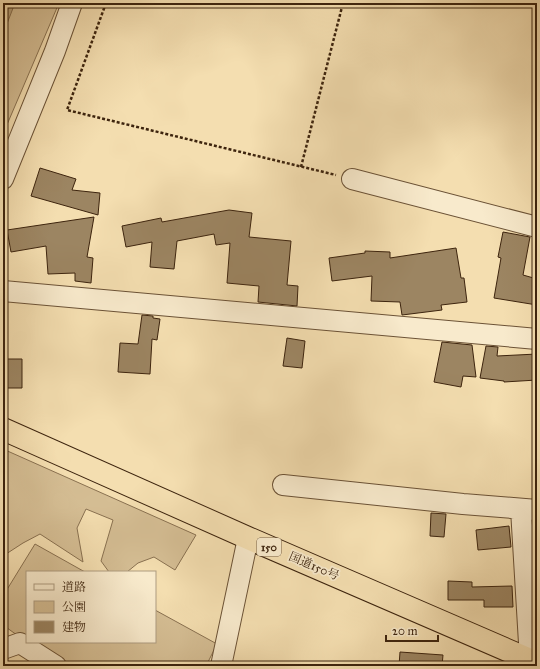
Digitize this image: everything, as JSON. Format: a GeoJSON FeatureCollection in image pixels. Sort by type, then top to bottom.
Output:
{"type":"FeatureCollection","features":[{"type":"Feature","properties":{"kind":"highway","name":"国道150号"},"geometry":{"type":"LineString","coordinates":[[3,429],[532,663]]}},
{"type":"Feature","properties":{"kind":"street"},"geometry":{"type":"LineString","coordinates":[[3,178],[55,51],[72,3]]}},
{"type":"Feature","properties":{"kind":"street"},"geometry":{"type":"LineString","coordinates":[[352,179],[537,228]]}},
{"type":"Feature","properties":{"kind":"street"},"geometry":{"type":"LineString","coordinates":[[3,291],[537,339]]}},
{"type":"Feature","properties":{"kind":"street"},"geometry":{"type":"LineString","coordinates":[[283,485],[529,510],[532,663]]}},
{"type":"Feature","properties":{"kind":"street"},"geometry":{"type":"LineString","coordinates":[[221,666],[248,538]]}},
{"type":"Feature","properties":{"kind":"street"},"geometry":{"type":"LineString","coordinates":[[3,649],[20,643],[56,666]]}},
{"type":"Feature","properties":{"kind":"path"},"geometry":{"type":"LineString","coordinates":[[106,3],[67,110],[352,179]]}},
{"type":"Feature","properties":{"kind":"path"},"geometry":{"type":"LineString","coordinates":[[301,167],[343,3]]}},
{"type":"Feature","properties":{"kind":"green space"},"geometry":{"type":"Polygon","coordinates":[[[3,3],[59,3],[3,134],[3,3]]]}},
{"type":"Feature","properties":{"kind":"green space"},"geometry":{"type":"Polygon","coordinates":[[[3,449],[196,535],[175,570],[154,557],[138,563],[128,571],[108,571],[101,561],[113,520],[86,509],[77,528],[83,562],[40,534],[3,556],[3,449]]]}},
{"type":"Feature","properties":{"kind":"green space"},"geometry":{"type":"Polygon","coordinates":[[[35,544],[83,571],[26,571],[26,642],[3,625],[3,596],[35,544]]]}},
{"type":"Feature","properties":{"kind":"green space"},"geometry":{"type":"Polygon","coordinates":[[[156,611],[217,644],[206,666],[60,666],[28,643],[156,643],[156,611]]]}},
{"type":"Feature","properties":{"kind":"shaded area"},"geometry":{"type":"Polygon","coordinates":[[[3,3],[15,3],[3,34],[3,3]]]}},
{"type":"Feature","properties":{"kind":"building"},"geometry":{"type":"Polygon","coordinates":[[[40,168],[76,179],[72,190],[100,193],[98,215],[31,196],[40,168]]]}},
{"type":"Feature","properties":{"kind":"building"},"geometry":{"type":"Polygon","coordinates":[[[229,210],[252,213],[249,237],[291,241],[287,285],[298,286],[297,306],[258,302],[259,286],[227,283],[230,243],[216,245],[214,234],[177,241],[174,269],[150,267],[152,242],[126,247],[122,226],[161,218],[162,222],[229,210]]]}},
{"type":"Feature","properties":{"kind":"building"},"geometry":{"type":"Polygon","coordinates":[[[94,217],[87,257],[93,258],[91,283],[75,281],[75,273],[48,274],[46,246],[11,252],[7,230],[94,217]]]}},
{"type":"Feature","properties":{"kind":"building"},"geometry":{"type":"Polygon","coordinates":[[[503,232],[530,237],[523,275],[537,279],[537,305],[494,298],[501,258],[498,257],[503,232]]]}},
{"type":"Feature","properties":{"kind":"building"},"geometry":{"type":"Polygon","coordinates":[[[456,248],[461,278],[464,278],[467,302],[441,305],[442,310],[402,315],[400,302],[371,301],[372,276],[332,281],[329,258],[365,253],[365,251],[390,252],[390,258],[456,248]]]}},
{"type":"Feature","properties":{"kind":"building"},"geometry":{"type":"Polygon","coordinates":[[[142,315],[153,316],[153,318],[160,319],[157,340],[152,339],[150,374],[118,372],[120,343],[138,344],[142,315]]]}},
{"type":"Feature","properties":{"kind":"building"},"geometry":{"type":"Polygon","coordinates":[[[287,338],[305,341],[302,368],[283,366],[287,338]]]}},
{"type":"Feature","properties":{"kind":"building"},"geometry":{"type":"Polygon","coordinates":[[[442,342],[472,345],[476,377],[463,376],[461,387],[434,382],[442,342]]]}},
{"type":"Feature","properties":{"kind":"building"},"geometry":{"type":"Polygon","coordinates":[[[486,346],[498,347],[497,356],[537,354],[537,380],[504,382],[480,378],[486,346]]]}},
{"type":"Feature","properties":{"kind":"building"},"geometry":{"type":"Polygon","coordinates":[[[3,359],[22,359],[22,388],[3,388],[3,359]]]}},
{"type":"Feature","properties":{"kind":"building"},"geometry":{"type":"Polygon","coordinates":[[[431,513],[446,514],[444,537],[430,536],[431,513]]]}},
{"type":"Feature","properties":{"kind":"building"},"geometry":{"type":"Polygon","coordinates":[[[509,526],[511,547],[478,550],[476,530],[509,526]]]}},
{"type":"Feature","properties":{"kind":"building"},"geometry":{"type":"Polygon","coordinates":[[[448,581],[472,582],[472,587],[512,586],[513,607],[484,607],[484,600],[448,600],[448,581]]]}},
{"type":"Feature","properties":{"kind":"building"},"geometry":{"type":"Polygon","coordinates":[[[400,652],[443,655],[442,666],[399,666],[400,652]]]}}]}
